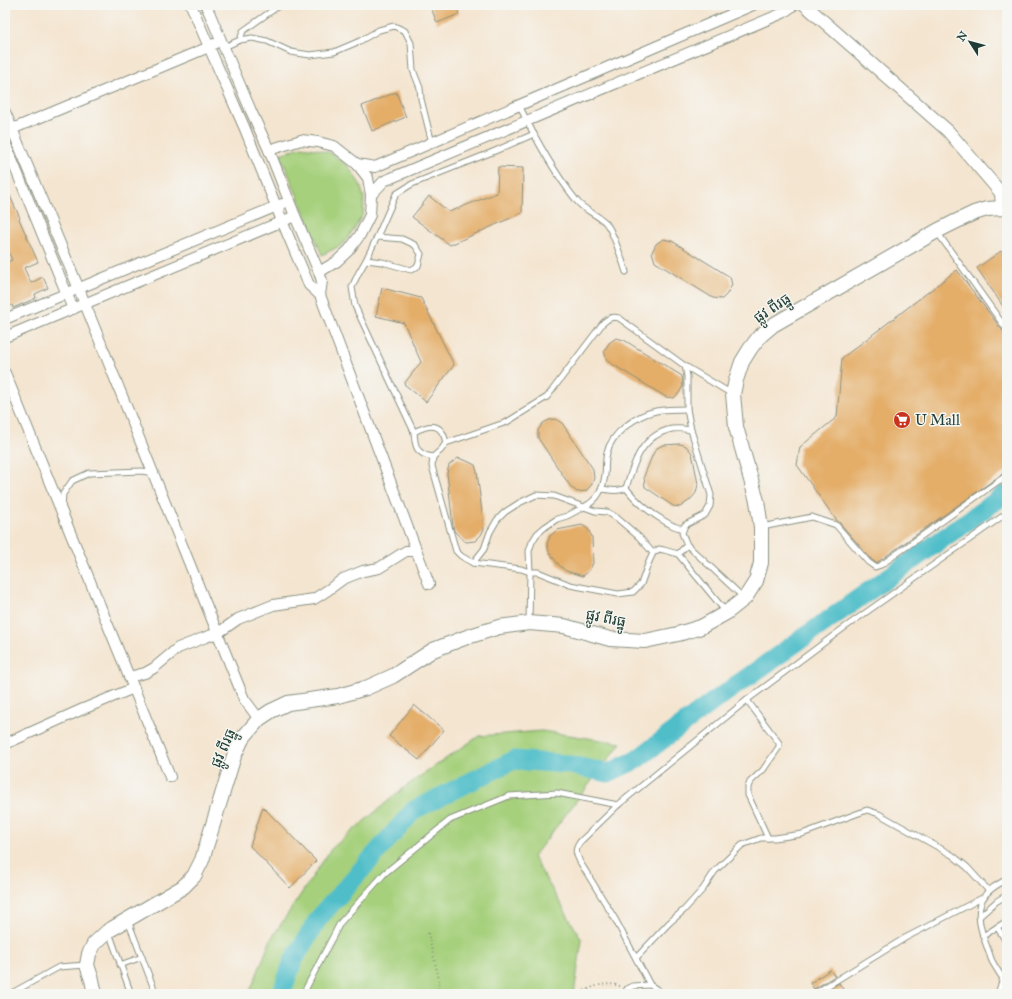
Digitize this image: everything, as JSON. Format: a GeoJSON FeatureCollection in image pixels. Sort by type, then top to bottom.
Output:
{"type":"FeatureCollection","features":[{"type":"Feature","properties":{"kind":"main road","name":"ផ្លូវ ពីរធ្នូ"},"geometry":{"type":"LineString","coordinates":[[87,965],[89,954],[94,944],[108,931],[183,887],[194,876],[202,860],[234,756],[242,739],[259,719],[271,711],[288,703],[338,696],[366,688],[393,676],[433,650],[467,636],[499,627],[529,623],[564,626],[610,639],[645,641],[678,634],[701,627],[726,613],[745,598],[756,581],[761,563],[761,527],[757,501],[736,428],[733,394],[742,362],[750,349],[759,337],[773,325],[936,231],[974,213],[987,209],[1005,208]]}},
{"type":"Feature","properties":{"kind":"main road"},"geometry":{"type":"LineString","coordinates":[[87,965],[95,994]]}},
{"type":"Feature","properties":{"kind":"street"},"geometry":{"type":"LineString","coordinates":[[192,5],[309,285],[320,295],[429,584]]}},
{"type":"Feature","properties":{"kind":"street"},"geometry":{"type":"LineString","coordinates":[[206,5],[269,150],[319,272],[322,281],[320,295]]}},
{"type":"Feature","properties":{"kind":"street"},"geometry":{"type":"LineString","coordinates":[[357,164],[375,167],[753,5]]}},
{"type":"Feature","properties":{"kind":"street"},"geometry":{"type":"LineString","coordinates":[[371,195],[384,181],[783,13],[794,5]]}},
{"type":"Feature","properties":{"kind":"street"},"geometry":{"type":"LineString","coordinates":[[805,5],[948,131],[1002,193],[1005,208]]}},
{"type":"Feature","properties":{"kind":"street"},"geometry":{"type":"LineString","coordinates":[[8,130],[222,43]]}},
{"type":"Feature","properties":{"kind":"street"},"geometry":{"type":"LineString","coordinates":[[5,112],[8,130],[79,288],[244,699],[259,719]]}},
{"type":"Feature","properties":{"kind":"street"},"geometry":{"type":"LineString","coordinates":[[269,150],[301,140],[334,146],[357,164],[368,178],[371,195],[370,214],[360,235],[349,250],[336,262],[319,272]]}},
{"type":"Feature","properties":{"kind":"street"},"geometry":{"type":"LineString","coordinates":[[5,143],[73,308]]}},
{"type":"Feature","properties":{"kind":"street"},"geometry":{"type":"LineString","coordinates":[[5,319],[289,201]]}},
{"type":"Feature","properties":{"kind":"street"},"geometry":{"type":"LineString","coordinates":[[5,337],[295,216]]}},
{"type":"Feature","properties":{"kind":"street"},"geometry":{"type":"LineString","coordinates":[[5,373],[170,777]]}},
{"type":"Feature","properties":{"kind":"street"},"geometry":{"type":"LineString","coordinates":[[130,677],[145,673],[154,668],[178,648],[218,633],[238,619],[256,611],[273,605],[314,599],[343,578],[363,571],[378,568],[406,551],[416,551]]}},
{"type":"Feature","properties":{"kind":"street"},"geometry":{"type":"LineString","coordinates":[[5,744],[134,688]]}},
{"type":"Feature","properties":{"kind":"lane"},"geometry":{"type":"LineString","coordinates":[[240,40],[244,31],[280,5]]}},
{"type":"Feature","properties":{"kind":"lane"},"geometry":{"type":"LineString","coordinates":[[222,43],[252,38],[268,41],[291,52],[310,55],[334,52],[360,41],[379,30],[394,26],[405,31],[411,43],[413,70],[420,88],[421,99],[432,143]]}},
{"type":"Feature","properties":{"kind":"lane"},"geometry":{"type":"LineString","coordinates":[[519,105],[526,121],[568,190],[580,206],[595,214],[606,223],[614,239],[626,272]]}},
{"type":"Feature","properties":{"kind":"lane"},"geometry":{"type":"LineString","coordinates":[[534,134],[412,184],[396,194],[352,287],[355,306],[414,432],[418,450],[424,456],[432,457],[441,450],[446,443],[507,422],[547,397],[603,322],[614,317],[619,318],[685,366],[733,394]]}},
{"type":"Feature","properties":{"kind":"lane"},"geometry":{"type":"LineString","coordinates":[[936,231],[1007,330]]}},
{"type":"Feature","properties":{"kind":"lane"},"geometry":{"type":"LineString","coordinates":[[366,260],[382,262],[411,270],[418,266],[421,254],[415,244],[402,239],[376,237]]}},
{"type":"Feature","properties":{"kind":"lane"},"geometry":{"type":"LineString","coordinates":[[685,366],[687,376],[687,409],[691,430],[711,495],[710,506],[705,515],[685,525],[682,533],[687,545],[745,598]]}},
{"type":"Feature","properties":{"kind":"lane"},"geometry":{"type":"LineString","coordinates":[[529,623],[529,551],[537,534],[557,519],[567,516],[584,507],[596,498],[601,489],[605,474],[607,452],[612,440],[621,430],[638,418],[654,411],[687,409]]}},
{"type":"Feature","properties":{"kind":"lane"},"geometry":{"type":"LineString","coordinates":[[414,432],[430,426],[438,428],[444,434],[446,443]]}},
{"type":"Feature","properties":{"kind":"lane"},"geometry":{"type":"LineString","coordinates":[[626,488],[636,459],[645,444],[658,434],[673,429],[691,430]]}},
{"type":"Feature","properties":{"kind":"lane"},"geometry":{"type":"LineString","coordinates":[[432,457],[432,466],[456,551],[460,556],[473,563],[538,572],[570,586],[618,594],[633,592],[642,584],[652,553],[659,550],[664,550],[678,554],[726,613]]}},
{"type":"Feature","properties":{"kind":"lane"},"geometry":{"type":"LineString","coordinates":[[61,510],[64,494],[72,481],[89,473],[142,471],[153,473]]}},
{"type":"Feature","properties":{"kind":"lane"},"geometry":{"type":"LineString","coordinates":[[761,527],[812,517],[820,519],[836,525],[874,567],[881,565],[1007,475]]}},
{"type":"Feature","properties":{"kind":"lane"},"geometry":{"type":"LineString","coordinates":[[601,489],[621,490],[626,488]]}},
{"type":"Feature","properties":{"kind":"lane"},"geometry":{"type":"LineString","coordinates":[[626,488],[646,510],[678,529],[684,528]]}},
{"type":"Feature","properties":{"kind":"lane"},"geometry":{"type":"LineString","coordinates":[[473,563],[484,549],[490,532],[497,520],[505,512],[519,503],[536,495],[554,496],[595,511],[607,512],[617,518],[639,538],[652,553]]}},
{"type":"Feature","properties":{"kind":"lane"},"geometry":{"type":"LineString","coordinates":[[664,994],[650,985],[615,919],[580,862],[576,853],[576,848],[580,842],[618,805],[747,700],[841,630],[1007,513]]}},
{"type":"Feature","properties":{"kind":"lane"},"geometry":{"type":"LineString","coordinates":[[678,554],[687,545]]}},
{"type":"Feature","properties":{"kind":"lane"},"geometry":{"type":"LineString","coordinates":[[747,700],[779,743],[780,747],[762,770],[750,782],[748,787],[748,795],[768,838]]}},
{"type":"Feature","properties":{"kind":"lane"},"geometry":{"type":"LineString","coordinates":[[303,994],[340,923],[385,873],[450,820],[509,796],[557,793],[618,805]]}},
{"type":"Feature","properties":{"kind":"lane"},"geometry":{"type":"LineString","coordinates":[[636,958],[669,923],[684,910],[715,871],[742,845],[761,838],[802,834],[867,810],[879,814],[952,855],[967,867],[989,891]]}},
{"type":"Feature","properties":{"kind":"lane"},"geometry":{"type":"LineString","coordinates":[[1007,879],[995,886],[984,897],[980,904],[979,917],[983,936],[992,960],[1007,986]]}},
{"type":"Feature","properties":{"kind":"lane"},"geometry":{"type":"LineString","coordinates":[[979,917],[997,901],[1007,895]]}},
{"type":"Feature","properties":{"kind":"lane"},"geometry":{"type":"LineString","coordinates":[[814,994],[905,938],[984,897]]}},
{"type":"Feature","properties":{"kind":"lane"},"geometry":{"type":"LineString","coordinates":[[128,920],[156,994]]}},
{"type":"Feature","properties":{"kind":"lane"},"geometry":{"type":"LineString","coordinates":[[983,936],[1007,921]]}},
{"type":"Feature","properties":{"kind":"lane"},"geometry":{"type":"LineString","coordinates":[[997,927],[1007,943]]}},
{"type":"Feature","properties":{"kind":"lane"},"geometry":{"type":"LineString","coordinates":[[108,931],[130,994]]}},
{"type":"Feature","properties":{"kind":"lane"},"geometry":{"type":"LineString","coordinates":[[120,965],[142,957]]}},
{"type":"Feature","properties":{"kind":"lane"},"geometry":{"type":"LineString","coordinates":[[10,994],[59,967],[87,965]]}},
{"type":"Feature","properties":{"kind":"lane"},"geometry":{"type":"LineString","coordinates":[[998,994],[1003,978]]}},
{"type":"Feature","properties":{"kind":"lane"},"geometry":{"type":"LineString","coordinates":[[624,994],[627,989],[633,986],[650,985]]}},
{"type":"Feature","properties":{"kind":"path"},"geometry":{"type":"LineString","coordinates":[[428,933],[439,979],[438,994]]}},
{"type":"Feature","properties":{"kind":"path"},"geometry":{"type":"LineString","coordinates":[[578,994],[595,985],[613,984],[627,989]]}},
{"type":"Feature","properties":{"kind":"green space"},"geometry":{"type":"Polygon","coordinates":[[[301,147],[331,153],[348,166],[360,184],[364,198],[363,214],[353,231],[342,245],[322,255],[280,154],[301,147]]]}},
{"type":"Feature","properties":{"kind":"green space"},"geometry":{"type":"Polygon","coordinates":[[[542,731],[621,743],[533,857],[582,940],[574,994],[249,994],[271,939],[331,849],[406,786],[479,736],[542,731]]]}},
{"type":"Feature","properties":{"kind":"building"},"geometry":{"type":"Polygon","coordinates":[[[430,5],[456,5],[459,14],[437,23],[430,5]]]}},
{"type":"Feature","properties":{"kind":"building"},"geometry":{"type":"Polygon","coordinates":[[[396,92],[406,117],[372,131],[362,106],[396,92]]]}},
{"type":"Feature","properties":{"kind":"building"},"geometry":{"type":"Polygon","coordinates":[[[498,167],[523,168],[522,213],[450,245],[412,217],[429,196],[449,212],[497,193],[498,167]]]}},
{"type":"Feature","properties":{"kind":"building"},"geometry":{"type":"Polygon","coordinates":[[[5,185],[38,262],[24,268],[31,283],[43,277],[48,288],[35,294],[36,298],[13,308],[12,305],[5,308],[5,263],[12,260],[5,245],[5,185]]]}},
{"type":"Feature","properties":{"kind":"building"},"geometry":{"type":"Polygon","coordinates":[[[663,239],[672,241],[730,277],[732,285],[727,294],[722,299],[713,298],[655,262],[652,252],[656,244],[663,239]]]}},
{"type":"Feature","properties":{"kind":"building"},"geometry":{"type":"Polygon","coordinates":[[[1001,251],[1007,260],[1007,312],[977,268],[1001,251]]]}},
{"type":"Feature","properties":{"kind":"building","name":"U Mall"},"geometry":{"type":"Polygon","coordinates":[[[957,270],[1007,337],[1007,471],[876,563],[837,521],[797,465],[800,447],[837,417],[842,358],[957,270]]]}},
{"type":"Feature","properties":{"kind":"building"},"geometry":{"type":"Polygon","coordinates":[[[382,288],[421,298],[454,365],[426,402],[404,384],[421,362],[404,323],[376,316],[382,288]]]}},
{"type":"Feature","properties":{"kind":"building"},"geometry":{"type":"Polygon","coordinates":[[[616,338],[624,340],[682,376],[683,386],[679,393],[674,398],[666,397],[607,361],[604,351],[609,343],[616,338]]]}},
{"type":"Feature","properties":{"kind":"building"},"geometry":{"type":"Polygon","coordinates":[[[555,419],[562,423],[593,469],[594,478],[592,484],[586,491],[577,492],[570,486],[538,438],[538,430],[543,423],[555,419]]]}},
{"type":"Feature","properties":{"kind":"building"},"geometry":{"type":"Polygon","coordinates":[[[680,444],[686,446],[692,453],[698,484],[696,493],[690,500],[680,507],[673,506],[645,487],[644,476],[657,448],[663,445],[680,444]]]}},
{"type":"Feature","properties":{"kind":"building"},"geometry":{"type":"Polygon","coordinates":[[[458,458],[475,465],[477,472],[484,529],[475,541],[466,542],[454,531],[447,473],[449,465],[458,458]]]}},
{"type":"Feature","properties":{"kind":"building"},"geometry":{"type":"Polygon","coordinates":[[[582,525],[588,529],[592,537],[593,563],[589,571],[583,576],[566,571],[558,564],[549,552],[547,544],[550,536],[557,530],[582,525]]]}},
{"type":"Feature","properties":{"kind":"building"},"geometry":{"type":"Polygon","coordinates":[[[414,705],[444,730],[419,760],[389,736],[414,705]]]}},
{"type":"Feature","properties":{"kind":"building"},"geometry":{"type":"Polygon","coordinates":[[[263,807],[316,861],[290,888],[250,846],[263,807]]]}},
{"type":"Feature","properties":{"kind":"building"},"geometry":{"type":"Polygon","coordinates":[[[830,970],[835,976],[814,989],[810,983],[830,970]]]}},
{"type":"Feature","properties":{"kind":"building"},"geometry":{"type":"Polygon","coordinates":[[[839,983],[843,989],[835,994],[822,994],[839,983]]]}},
{"type":"Feature","properties":{"kind":"waterway"},"geometry":{"type":"LineString","coordinates":[[281,994],[293,961],[318,919],[414,810],[514,760],[565,764],[608,773],[636,760],[714,701],[1007,493]]}},
{"type":"Feature","properties":{"kind":"place","name":"U Mall"},"geometry":{"type":"Point","coordinates":[902,420]}}]}
